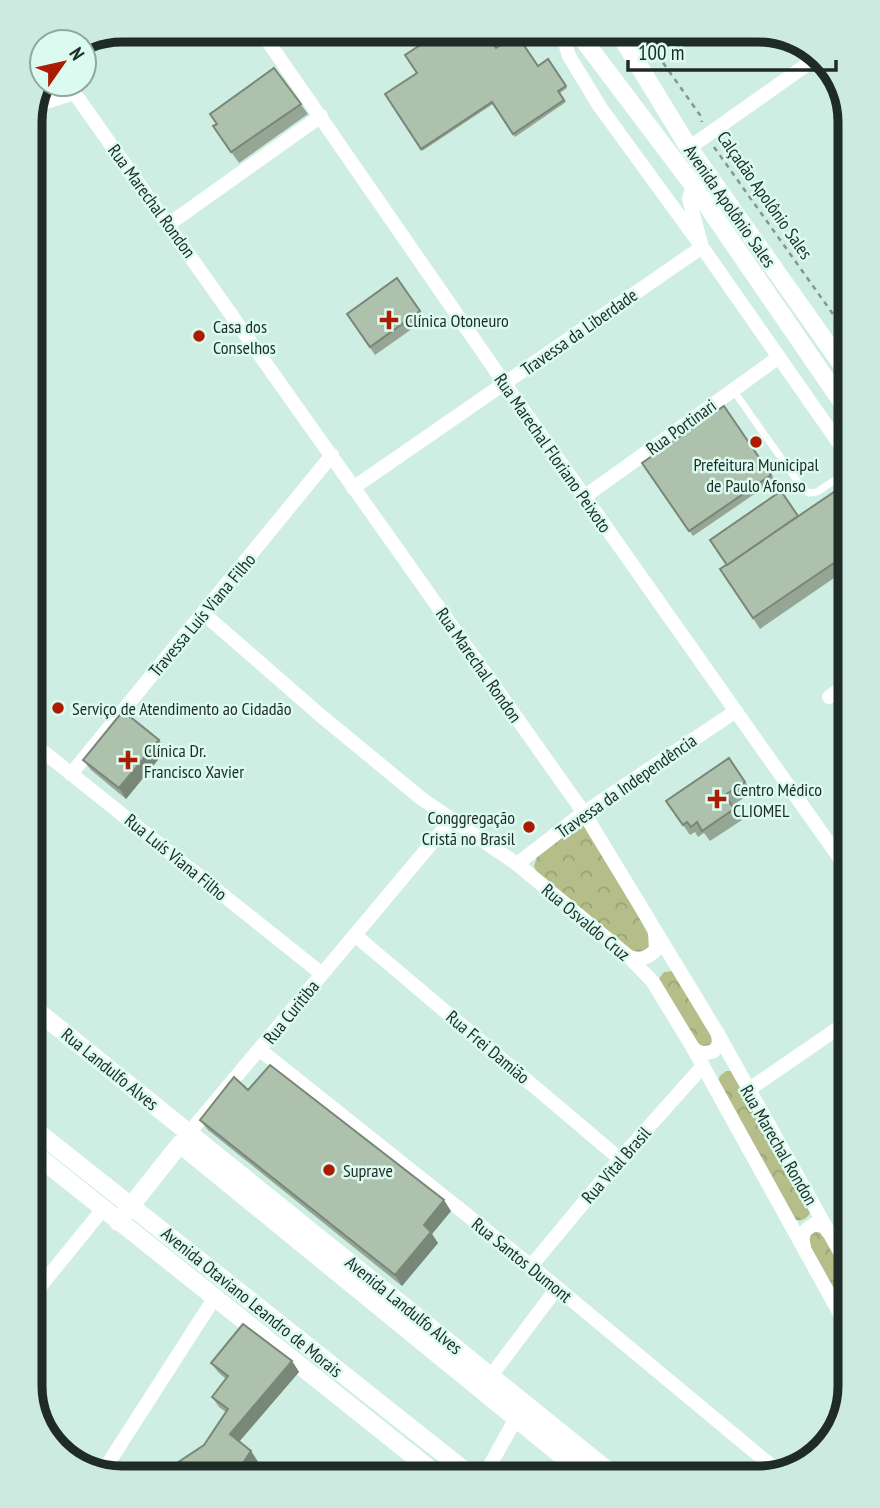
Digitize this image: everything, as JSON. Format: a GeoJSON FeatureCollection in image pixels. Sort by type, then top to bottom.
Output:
{"type":"FeatureCollection","features":[{"type":"Feature","properties":{"kind":"street","name":"Rua Marechal Floriano Peixoto"},"geometry":{"type":"LineString","coordinates":[[269,42],[584,497],[838,856]]}},
{"type":"Feature","properties":{"kind":"street"},"geometry":{"type":"LineString","coordinates":[[565,42],[569,56],[600,107],[702,247]]}},
{"type":"Feature","properties":{"kind":"street","name":"Avenida Apolônio Sales"},"geometry":{"type":"LineString","coordinates":[[585,42],[694,185],[838,396]]}},
{"type":"Feature","properties":{"kind":"street","name":"Avenida Apolônio Sales"},"geometry":{"type":"LineString","coordinates":[[624,42],[689,148],[838,359]]}},
{"type":"Feature","properties":{"kind":"street"},"geometry":{"type":"LineString","coordinates":[[689,148],[811,62]]}},
{"type":"Feature","properties":{"kind":"street","name":"Rua Marechal Rondon"},"geometry":{"type":"LineString","coordinates":[[78,98],[584,813],[718,1034],[838,1249]]}},
{"type":"Feature","properties":{"kind":"street"},"geometry":{"type":"LineString","coordinates":[[169,224],[321,116]]}},
{"type":"Feature","properties":{"kind":"street","name":"Avenida Apolônio Sales"},"geometry":{"type":"LineString","coordinates":[[694,185],[689,199],[702,247],[838,441]]}},
{"type":"Feature","properties":{"kind":"street","name":"Travessa da Liberdade"},"geometry":{"type":"LineString","coordinates":[[353,488],[702,247]]}},
{"type":"Feature","properties":{"kind":"street","name":"Rua Portinari"},"geometry":{"type":"LineString","coordinates":[[584,497],[779,358]]}},
{"type":"Feature","properties":{"kind":"street","name":"Travessa Luís Viana Filho"},"geometry":{"type":"LineString","coordinates":[[71,774],[332,456]]}},
{"type":"Feature","properties":{"kind":"street","name":"Rua Osvaldo Cruz"},"geometry":{"type":"LineString","coordinates":[[203,613],[330,724],[422,799],[517,864],[629,957],[653,982],[693,1048],[838,1310]]}},
{"type":"Feature","properties":{"kind":"street"},"geometry":{"type":"LineString","coordinates":[[829,697],[838,691]]}},
{"type":"Feature","properties":{"kind":"street","name":"Travessa da Independência"},"geometry":{"type":"LineString","coordinates":[[517,864],[584,813],[736,711]]}},
{"type":"Feature","properties":{"kind":"street","name":"Rua Luís Viana Filho"},"geometry":{"type":"LineString","coordinates":[[42,751],[322,974]]}},
{"type":"Feature","properties":{"kind":"street","name":"Rua Curitiba"},"geometry":{"type":"LineString","coordinates":[[118,1222],[452,819]]}},
{"type":"Feature","properties":{"kind":"street"},"geometry":{"type":"LineString","coordinates":[[629,957],[649,957],[656,950],[655,933]]}},
{"type":"Feature","properties":{"kind":"street","name":"Rua Frei Damião"},"geometry":{"type":"LineString","coordinates":[[356,936],[620,1158]]}},
{"type":"Feature","properties":{"kind":"street"},"geometry":{"type":"LineString","coordinates":[[653,982],[662,970],[676,967]]}},
{"type":"Feature","properties":{"kind":"street","name":"Rua Landulfo Alves"},"geometry":{"type":"LineString","coordinates":[[42,1015],[185,1139]]}},
{"type":"Feature","properties":{"kind":"street"},"geometry":{"type":"LineString","coordinates":[[748,1090],[838,1028]]}},
{"type":"Feature","properties":{"kind":"street"},"geometry":{"type":"LineString","coordinates":[[693,1048],[706,1054],[714,1051],[719,1044],[718,1034]]}},
{"type":"Feature","properties":{"kind":"street","name":"Rua Santos Dumont"},"geometry":{"type":"LineString","coordinates":[[260,1050],[531,1266],[770,1465]]}},
{"type":"Feature","properties":{"kind":"street","name":"Rua Vital Brasil"},"geometry":{"type":"LineString","coordinates":[[531,1266],[620,1158],[703,1066]]}},
{"type":"Feature","properties":{"kind":"street"},"geometry":{"type":"LineString","coordinates":[[716,1089],[720,1076],[727,1072],[738,1074]]}},
{"type":"Feature","properties":{"kind":"street","name":"Avenida Otaviano Leandro de Morais"},"geometry":{"type":"LineString","coordinates":[[42,1135],[459,1466]]}},
{"type":"Feature","properties":{"kind":"street","name":"Avenida Landulfo Alves"},"geometry":{"type":"LineString","coordinates":[[185,1139],[491,1375],[602,1466]]}},
{"type":"Feature","properties":{"kind":"street","name":"Avenida Landulfo Alves"},"geometry":{"type":"LineString","coordinates":[[185,1139],[274,1219],[574,1466]]}},
{"type":"Feature","properties":{"kind":"street","name":"Avenida Otaviano Leandro de Morais"},"geometry":{"type":"LineString","coordinates":[[42,1160],[426,1466]]}},
{"type":"Feature","properties":{"kind":"street"},"geometry":{"type":"LineString","coordinates":[[784,1214],[797,1222],[809,1218],[812,1210],[810,1199]]}},
{"type":"Feature","properties":{"kind":"street"},"geometry":{"type":"LineString","coordinates":[[42,1284],[103,1209]]}},
{"type":"Feature","properties":{"kind":"street"},"geometry":{"type":"LineString","coordinates":[[804,1249],[802,1237],[805,1228],[815,1224],[825,1227],[829,1233]]}},
{"type":"Feature","properties":{"kind":"street"},"geometry":{"type":"LineString","coordinates":[[480,1391],[557,1288]]}},
{"type":"Feature","properties":{"kind":"street"},"geometry":{"type":"LineString","coordinates":[[108,1464],[215,1297]]}},
{"type":"Feature","properties":{"kind":"street"},"geometry":{"type":"LineString","coordinates":[[331,1390],[343,1374]]}},
{"type":"Feature","properties":{"kind":"street"},"geometry":{"type":"LineString","coordinates":[[490,1466],[515,1420]]}},
{"type":"Feature","properties":{"kind":"lane"},"geometry":{"type":"LineString","coordinates":[[733,390],[803,489],[809,493],[817,492],[838,478]]}},
{"type":"Feature","properties":{"kind":"path","name":"Calçadão Apolônio Sales"},"geometry":{"type":"LineString","coordinates":[[648,42],[700,115],[707,136],[838,321]]}},
{"type":"Feature","properties":{"kind":"green space"},"geometry":{"type":"Polygon","coordinates":[[[585,824],[591,829],[650,938],[651,944],[646,952],[632,955],[536,871],[534,866],[537,857],[578,825],[585,824]]]}},
{"type":"Feature","properties":{"kind":"green space"},"geometry":{"type":"Polygon","coordinates":[[[673,971],[713,1037],[712,1046],[701,1051],[657,981],[664,972],[673,971]]]}},
{"type":"Feature","properties":{"kind":"green space"},"geometry":{"type":"Polygon","coordinates":[[[726,1071],[733,1071],[811,1210],[803,1219],[791,1219],[717,1082],[726,1071]]]}},
{"type":"Feature","properties":{"kind":"green space"},"geometry":{"type":"Polygon","coordinates":[[[817,1225],[838,1256],[838,1304],[803,1233],[817,1225]]]}},
{"type":"Feature","properties":{"kind":"building"},"geometry":{"type":"Polygon","coordinates":[[[425,42],[492,42],[496,48],[506,42],[522,42],[538,66],[548,59],[566,86],[558,91],[564,100],[513,134],[492,102],[421,149],[385,94],[417,73],[405,55],[425,42]]]}},
{"type":"Feature","properties":{"kind":"building"},"geometry":{"type":"Polygon","coordinates":[[[274,68],[301,104],[231,152],[213,126],[217,124],[210,114],[274,68]]]}},
{"type":"Feature","properties":{"kind":"building","name":"Clínica Otoneuro"},"geometry":{"type":"Polygon","coordinates":[[[397,278],[420,311],[370,347],[347,314],[397,278]]]}},
{"type":"Feature","properties":{"kind":"building"},"geometry":{"type":"Polygon","coordinates":[[[724,406],[771,475],[689,531],[642,463],[724,406]]]}},
{"type":"Feature","properties":{"kind":"building"},"geometry":{"type":"Polygon","coordinates":[[[838,489],[838,560],[753,618],[720,569],[838,489]]]}},
{"type":"Feature","properties":{"kind":"building"},"geometry":{"type":"Polygon","coordinates":[[[781,491],[798,516],[727,565],[710,540],[781,491]]]}},
{"type":"Feature","properties":{"kind":"building","name":"Clínica Dr. Francisco Xavier"},"geometry":{"type":"Polygon","coordinates":[[[123,711],[159,740],[119,788],[83,760],[123,711]]]}},
{"type":"Feature","properties":{"kind":"building","name":"Centro Médico CLIOMEL"},"geometry":{"type":"Polygon","coordinates":[[[729,758],[745,782],[725,795],[734,809],[702,831],[697,822],[691,827],[687,822],[683,825],[666,801],[729,758]]]}},
{"type":"Feature","properties":{"kind":"building","name":"Suprave"},"geometry":{"type":"Polygon","coordinates":[[[270,1065],[444,1200],[424,1225],[431,1232],[395,1275],[200,1120],[234,1077],[248,1090],[270,1065]]]}},
{"type":"Feature","properties":{"kind":"building"},"geometry":{"type":"Polygon","coordinates":[[[243,1324],[292,1361],[230,1434],[251,1451],[241,1466],[175,1466],[204,1445],[228,1409],[212,1397],[228,1376],[211,1363],[243,1324]]]}},
{"type":"Feature","properties":{"kind":"place","name":"Clínica Otoneuro"},"geometry":{"type":"Point","coordinates":[389,320]}},
{"type":"Feature","properties":{"kind":"place","name":"Casa dos Conselhos"},"geometry":{"type":"Point","coordinates":[199,336]}},
{"type":"Feature","properties":{"kind":"place","name":"Prefeitura Municipal de Paulo Afonso"},"geometry":{"type":"Point","coordinates":[756,442]}},
{"type":"Feature","properties":{"kind":"place","name":"Serviço de Atendimento ao Cidadão"},"geometry":{"type":"Point","coordinates":[58,708]}},
{"type":"Feature","properties":{"kind":"place","name":"Clínica Dr. Francisco Xavier"},"geometry":{"type":"Point","coordinates":[128,760]}},
{"type":"Feature","properties":{"kind":"place","name":"Centro Médico CLIOMEL"},"geometry":{"type":"Point","coordinates":[717,799]}},
{"type":"Feature","properties":{"kind":"place","name":"Conggregação Cristã no Brasil"},"geometry":{"type":"Point","coordinates":[529,827]}},
{"type":"Feature","properties":{"kind":"place","name":"Suprave"},"geometry":{"type":"Point","coordinates":[329,1170]}}]}
